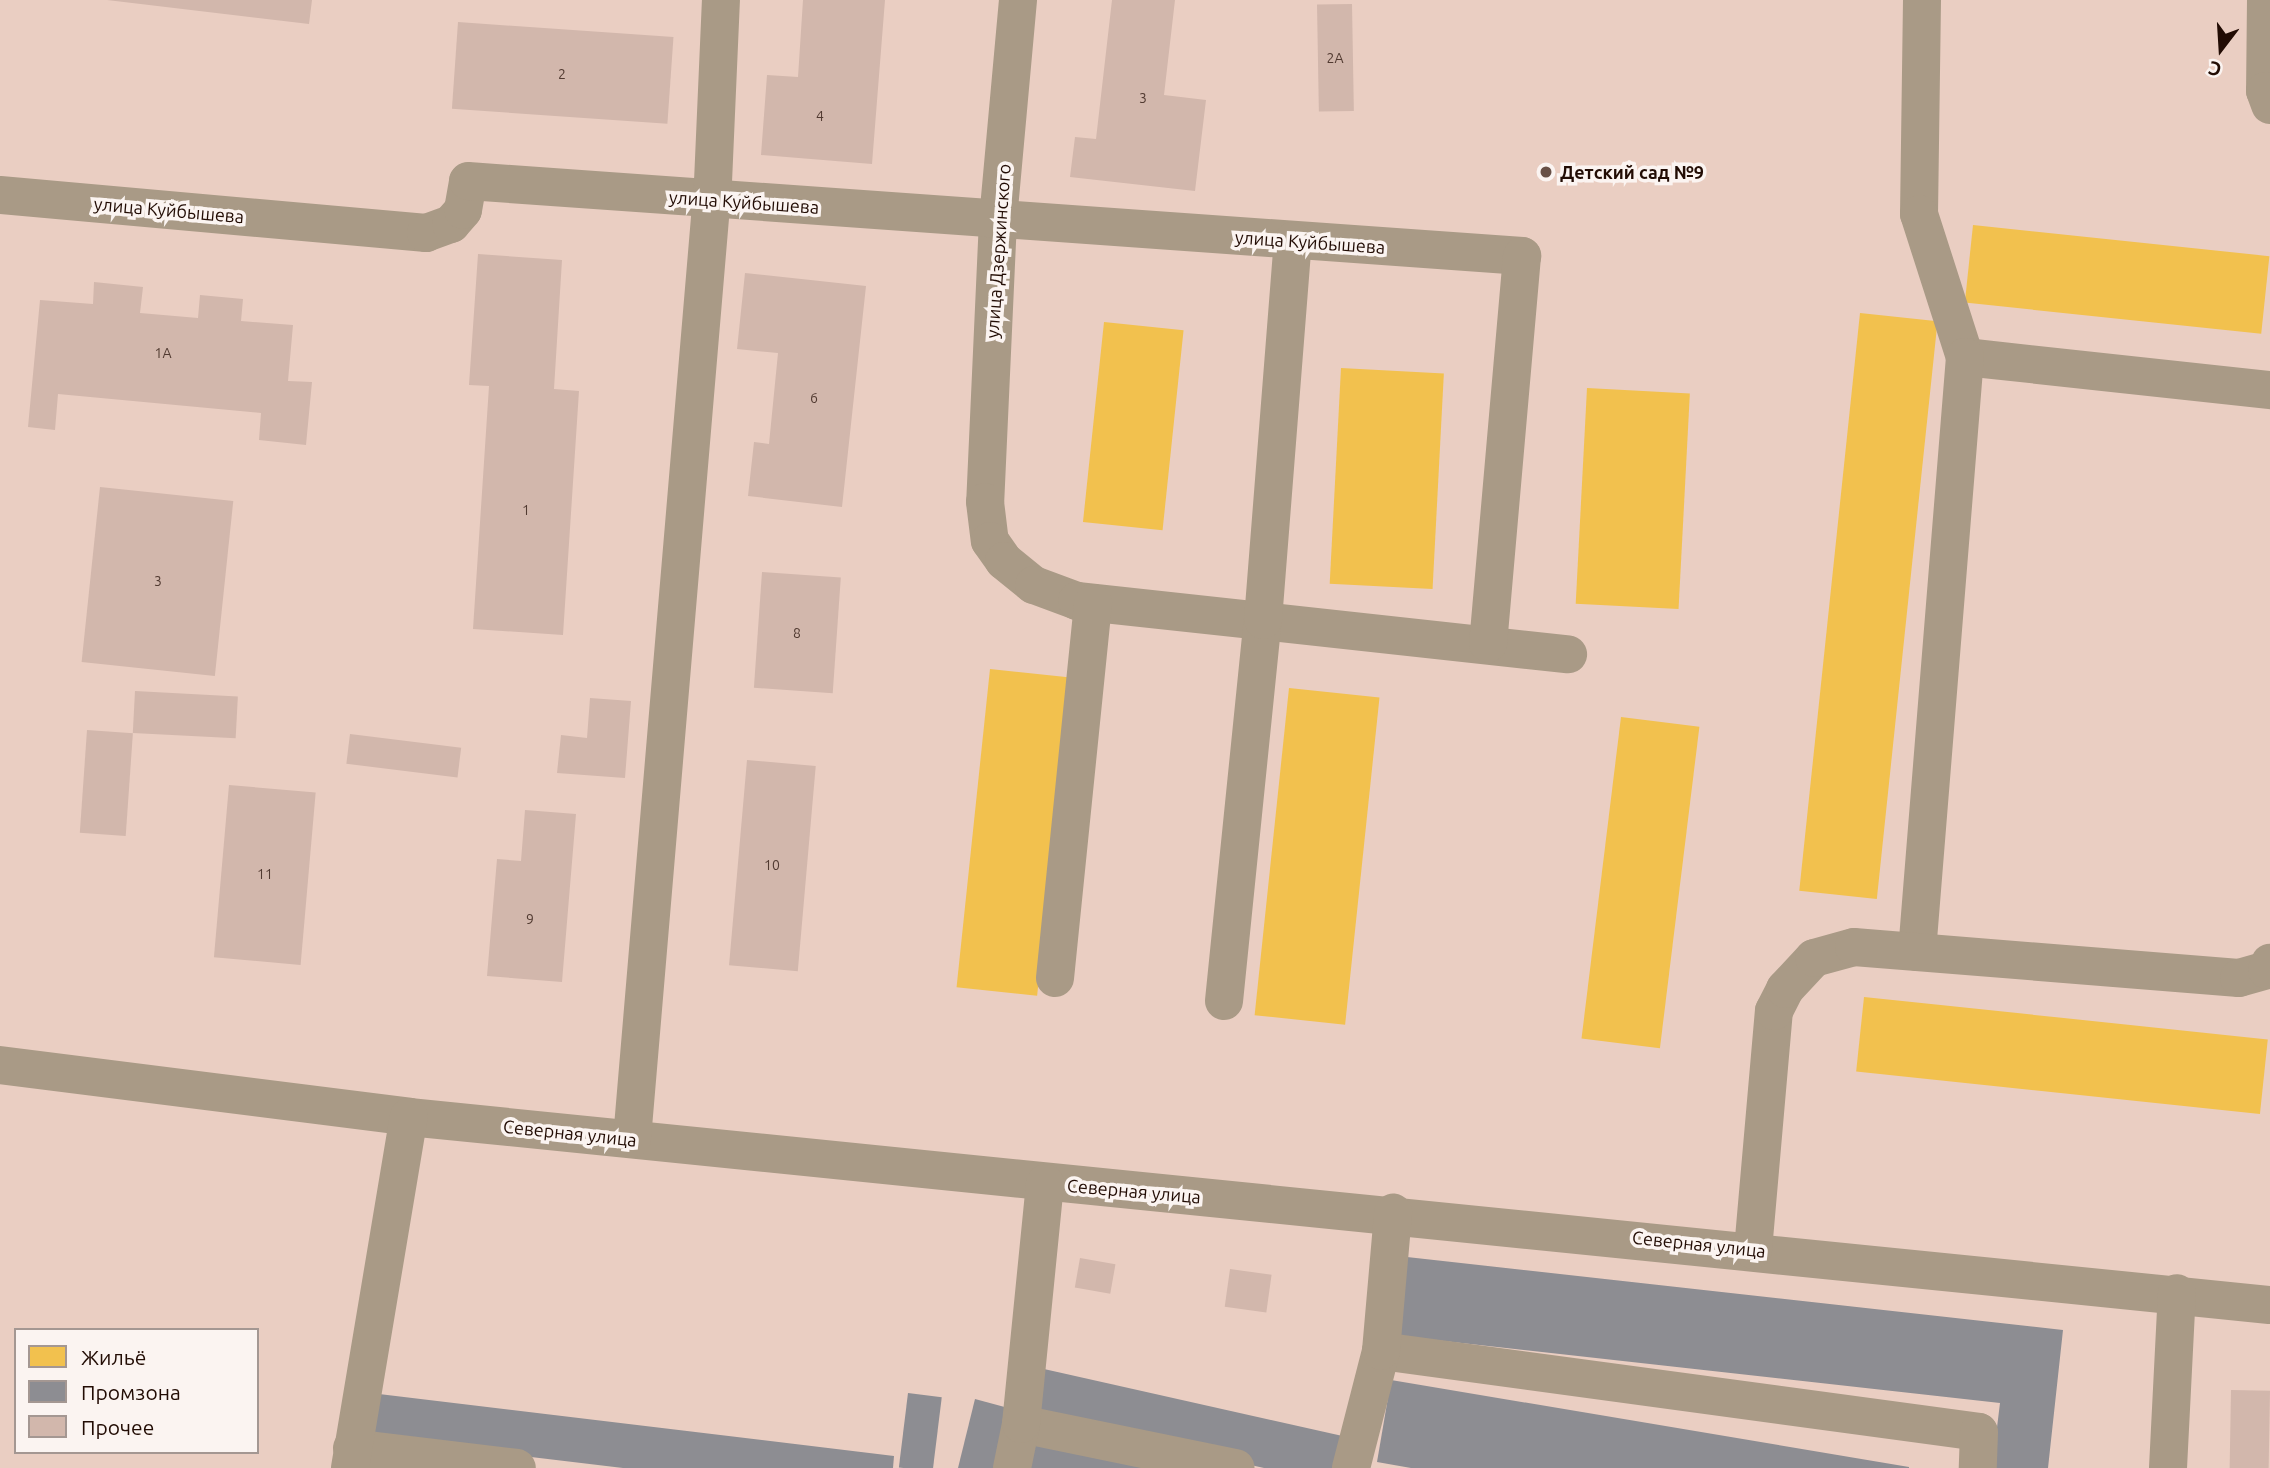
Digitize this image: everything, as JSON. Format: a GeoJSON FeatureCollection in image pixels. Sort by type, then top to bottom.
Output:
{"type":"FeatureCollection","features":[{"type":"Feature","properties":{"kind":"street"},"geometry":{"type":"LineString","coordinates":[[632,1139],[711,201],[721,0]]}},
{"type":"Feature","properties":{"kind":"street","name":"улица Дзержинского"},"geometry":{"type":"LineString","coordinates":[[1018,0],[998,220],[985,502],[989,541],[1004,561],[1034,585],[1093,603],[1567,654]]}},
{"type":"Feature","properties":{"kind":"street"},"geometry":{"type":"LineString","coordinates":[[1917,952],[1965,357],[1919,214],[1922,0]]}},
{"type":"Feature","properties":{"kind":"street"},"geometry":{"type":"LineString","coordinates":[[2266,0],[2265,91],[2270,105]]}},
{"type":"Feature","properties":{"kind":"street","name":"улица Куйбышева"},"geometry":{"type":"LineString","coordinates":[[0,195],[426,233],[451,224],[463,210],[468,181],[711,201],[1521,256],[1488,644]]}},
{"type":"Feature","properties":{"kind":"street"},"geometry":{"type":"LineString","coordinates":[[1224,1001],[1263,620],[1293,241]]}},
{"type":"Feature","properties":{"kind":"street"},"geometry":{"type":"LineString","coordinates":[[1965,357],[2270,390]]}},
{"type":"Feature","properties":{"kind":"street"},"geometry":{"type":"LineString","coordinates":[[1055,978],[1093,603]]}},
{"type":"Feature","properties":{"kind":"street"},"geometry":{"type":"LineString","coordinates":[[1753,1250],[1774,1011],[1785,989],[1814,958],[1854,947],[2239,978],[2267,970],[2270,963]]}},
{"type":"Feature","properties":{"kind":"street","name":"Северная улица"},"geometry":{"type":"LineString","coordinates":[[0,1065],[409,1117],[1045,1183],[1393,1213],[2177,1293],[2270,1305]]}},
{"type":"Feature","properties":{"kind":"street"},"geometry":{"type":"LineString","coordinates":[[409,1117],[351,1458],[517,1468]]}},
{"type":"Feature","properties":{"kind":"street"},"geometry":{"type":"LineString","coordinates":[[1012,1468],[1021,1424],[1045,1183]]}},
{"type":"Feature","properties":{"kind":"street"},"geometry":{"type":"LineString","coordinates":[[1351,1468],[1381,1351],[1393,1213]]}},
{"type":"Feature","properties":{"kind":"street"},"geometry":{"type":"LineString","coordinates":[[2168,1468],[2177,1293]]}},
{"type":"Feature","properties":{"kind":"street"},"geometry":{"type":"LineString","coordinates":[[1381,1351],[1979,1432],[1978,1468]]}},
{"type":"Feature","properties":{"kind":"street"},"geometry":{"type":"LineString","coordinates":[[1021,1424],[1236,1468]]}},
{"type":"Feature","properties":{"kind":"building: Жильё"},"geometry":{"type":"Polygon","coordinates":[[[1973,225],[2269,256],[2261,334],[1965,303],[1973,225]]]}},
{"type":"Feature","properties":{"kind":"building: Жильё"},"geometry":{"type":"Polygon","coordinates":[[[1860,313],[1938,321],[1877,899],[1799,891],[1860,313]]]}},
{"type":"Feature","properties":{"kind":"building: Жильё"},"geometry":{"type":"Polygon","coordinates":[[[1104,322],[1184,330],[1163,530],[1083,522],[1104,322]]]}},
{"type":"Feature","properties":{"kind":"building: Жильё"},"geometry":{"type":"Polygon","coordinates":[[[1341,368],[1444,373],[1433,589],[1330,584],[1341,368]]]}},
{"type":"Feature","properties":{"kind":"building: Жильё"},"geometry":{"type":"Polygon","coordinates":[[[1587,388],[1690,393],[1679,609],[1576,604],[1587,388]]]}},
{"type":"Feature","properties":{"kind":"building: Жильё"},"geometry":{"type":"Polygon","coordinates":[[[990,669],[1071,677],[1037,996],[957,987],[990,669]]]}},
{"type":"Feature","properties":{"kind":"building: Жильё"},"geometry":{"type":"Polygon","coordinates":[[[1289,688],[1380,698],[1345,1025],[1255,1015],[1289,688]]]}},
{"type":"Feature","properties":{"kind":"building: Жильё"},"geometry":{"type":"Polygon","coordinates":[[[1621,717],[1699,727],[1660,1048],[1582,1039],[1621,717]]]}},
{"type":"Feature","properties":{"kind":"building: Жильё"},"geometry":{"type":"Polygon","coordinates":[[[1864,997],[2268,1039],[2260,1114],[1856,1072],[1864,997]]]}},
{"type":"Feature","properties":{"kind":"building: Промзона"},"geometry":{"type":"Polygon","coordinates":[[[1407,1257],[2063,1330],[2048,1468],[1992,1468],[2000,1403],[1399,1336],[1407,1257]]]}},
{"type":"Feature","properties":{"kind":"building: Промзона"},"geometry":{"type":"Polygon","coordinates":[[[1044,1369],[1347,1437],[1341,1468],[1264,1468],[1034,1416],[1044,1369]]]}},
{"type":"Feature","properties":{"kind":"building: Промзона"},"geometry":{"type":"Polygon","coordinates":[[[1391,1380],[1909,1468],[1411,1468],[1377,1462],[1391,1380]]]}},
{"type":"Feature","properties":{"kind":"building: Промзона"},"geometry":{"type":"Polygon","coordinates":[[[908,1393],[942,1397],[933,1468],[899,1467],[908,1393]]]}},
{"type":"Feature","properties":{"kind":"building: Промзона"},"geometry":{"type":"Polygon","coordinates":[[[379,1394],[894,1456],[893,1468],[623,1468],[374,1438],[379,1394]]]}},
{"type":"Feature","properties":{"kind":"building: Промзона"},"geometry":{"type":"Polygon","coordinates":[[[975,1399],[1012,1409],[997,1468],[958,1468],[975,1399]]]}},
{"type":"Feature","properties":{"kind":"building: Промзона"},"geometry":{"type":"Polygon","coordinates":[[[1033,1439],[1183,1468],[1027,1468],[1033,1439]]]}},
{"type":"Feature","properties":{"kind":"building: Прочее"},"geometry":{"type":"Polygon","coordinates":[[[107,0],[312,0],[309,24],[107,0]]]}},
{"type":"Feature","properties":{"kind":"building: Прочее"},"geometry":{"type":"Polygon","coordinates":[[[803,0],[885,0],[872,164],[761,155],[767,75],[798,77],[803,0]]]}},
{"type":"Feature","properties":{"kind":"building: Прочее"},"geometry":{"type":"Polygon","coordinates":[[[1112,0],[1175,0],[1164,95],[1206,100],[1195,191],[1070,177],[1075,137],[1096,139],[1112,0]]]}},
{"type":"Feature","properties":{"kind":"building: Прочее"},"geometry":{"type":"Polygon","coordinates":[[[1352,4],[1354,111],[1319,112],[1317,5],[1352,4]]]}},
{"type":"Feature","properties":{"kind":"building: Прочее"},"geometry":{"type":"Polygon","coordinates":[[[458,22],[673,37],[667,124],[452,109],[458,22]]]}},
{"type":"Feature","properties":{"kind":"building: Прочее"},"geometry":{"type":"Polygon","coordinates":[[[478,254],[562,260],[554,389],[579,391],[563,635],[473,629],[489,386],[469,385],[478,254]]]}},
{"type":"Feature","properties":{"kind":"building: Прочее"},"geometry":{"type":"Polygon","coordinates":[[[745,273],[866,286],[842,507],[748,496],[754,442],[769,444],[778,353],[737,349],[745,273]]]}},
{"type":"Feature","properties":{"kind":"building: Прочее"},"geometry":{"type":"Polygon","coordinates":[[[94,282],[143,287],[140,313],[198,318],[200,295],[243,299],[241,321],[293,325],[288,381],[312,382],[306,445],[259,440],[261,413],[58,394],[55,430],[28,427],[40,300],[93,304],[94,282]]]}},
{"type":"Feature","properties":{"kind":"building: Прочее"},"geometry":{"type":"Polygon","coordinates":[[[100,487],[233,501],[215,676],[82,662],[100,487]]]}},
{"type":"Feature","properties":{"kind":"building: Прочее"},"geometry":{"type":"Polygon","coordinates":[[[762,572],[841,578],[833,693],[754,688],[762,572]]]}},
{"type":"Feature","properties":{"kind":"building: Прочее"},"geometry":{"type":"Polygon","coordinates":[[[135,691],[238,696],[236,738],[133,733],[135,691]]]}},
{"type":"Feature","properties":{"kind":"building: Прочее"},"geometry":{"type":"Polygon","coordinates":[[[590,698],[631,701],[625,778],[557,773],[561,735],[587,738],[590,698]]]}},
{"type":"Feature","properties":{"kind":"building: Прочее"},"geometry":{"type":"Polygon","coordinates":[[[87,730],[133,733],[126,836],[80,833],[87,730]]]}},
{"type":"Feature","properties":{"kind":"building: Прочее"},"geometry":{"type":"Polygon","coordinates":[[[350,734],[461,748],[458,777],[346,764],[350,734]]]}},
{"type":"Feature","properties":{"kind":"building: Прочее"},"geometry":{"type":"Polygon","coordinates":[[[747,760],[816,766],[798,971],[729,965],[747,760]]]}},
{"type":"Feature","properties":{"kind":"building: Прочее"},"geometry":{"type":"Polygon","coordinates":[[[229,785],[316,793],[301,965],[214,957],[229,785]]]}},
{"type":"Feature","properties":{"kind":"building: Прочее"},"geometry":{"type":"Polygon","coordinates":[[[525,810],[576,814],[562,982],[487,976],[497,859],[521,861],[525,810]]]}},
{"type":"Feature","properties":{"kind":"building: Прочее"},"geometry":{"type":"Polygon","coordinates":[[[1080,1258],[1115,1264],[1110,1294],[1075,1288],[1080,1258]]]}},
{"type":"Feature","properties":{"kind":"building: Прочее"},"geometry":{"type":"Polygon","coordinates":[[[1230,1269],[1272,1275],[1266,1312],[1225,1307],[1230,1269]]]}},
{"type":"Feature","properties":{"kind":"building: Прочее"},"geometry":{"type":"Polygon","coordinates":[[[2231,1390],[2270,1391],[2269,1468],[2230,1468],[2231,1390]]]}},
{"type":"Feature","properties":{"kind":"place","name":"Детский сад №9"},"geometry":{"type":"Point","coordinates":[1546,172]}}]}
